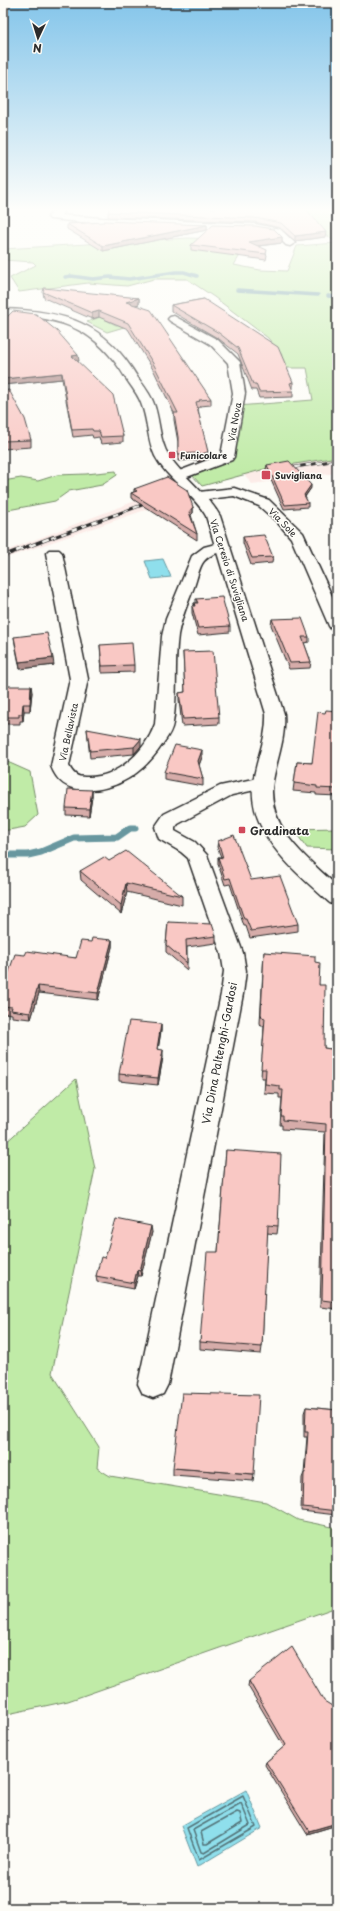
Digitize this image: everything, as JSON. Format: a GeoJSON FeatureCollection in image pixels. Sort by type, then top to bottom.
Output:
{"type":"FeatureCollection","features":[{"type":"Feature","properties":{"kind":"street","name":"Via Ceresio di Suvigliana"},"geometry":{"type":"LineString","coordinates":[[3,312],[36,313],[59,317],[87,329],[109,346],[123,362],[147,402],[159,449],[168,465],[199,496],[213,516],[276,714],[275,732],[262,783],[262,805],[277,837],[299,862],[337,898]]}},
{"type":"Feature","properties":{"kind":"street","name":"Via Nova"},"geometry":{"type":"LineString","coordinates":[[174,319],[214,342],[234,362],[238,393],[227,457],[179,476]]}},
{"type":"Feature","properties":{"kind":"street","name":"Via Sole"},"geometry":{"type":"LineString","coordinates":[[199,496],[234,492],[264,503],[282,519],[298,536],[337,626]]}},
{"type":"Feature","properties":{"kind":"street","name":"Via Bellavista"},"geometry":{"type":"LineString","coordinates":[[54,553],[80,679],[60,766],[63,776],[67,779],[86,784],[108,780],[126,772],[134,766],[160,736],[164,724],[170,636],[174,619],[197,559],[209,550],[223,547]]}},
{"type":"Feature","properties":{"kind":"street","name":"Via Dina Paltenghi-Gardosi"},"geometry":{"type":"LineString","coordinates":[[152,1384],[232,994],[235,971],[232,953],[197,855],[188,847],[166,834],[165,827],[171,819],[227,790],[262,783]]}},
{"type":"Feature","properties":{"kind":"shaded area"},"geometry":{"type":"Polygon","coordinates":[[[337,457],[337,473],[252,484],[244,474],[337,457]]]}},
{"type":"Feature","properties":{"kind":"shaded area"},"geometry":{"type":"Polygon","coordinates":[[[135,501],[148,509],[3,559],[3,552],[135,501]]]}},
{"type":"Feature","properties":{"kind":"green space"},"geometry":{"type":"Polygon","coordinates":[[[214,297],[337,297],[337,457],[265,469],[202,486],[191,474],[227,457],[237,406],[313,400],[307,368],[272,368],[282,355],[268,338],[214,297]]]}},
{"type":"Feature","properties":{"kind":"green space"},"geometry":{"type":"Polygon","coordinates":[[[100,317],[116,325],[141,322],[107,332],[87,322],[100,317]]]}},
{"type":"Feature","properties":{"kind":"green space"},"geometry":{"type":"Polygon","coordinates":[[[116,471],[117,475],[102,485],[69,491],[55,501],[3,511],[3,481],[21,478],[38,481],[57,475],[116,471]]]}},
{"type":"Feature","properties":{"kind":"green space"},"geometry":{"type":"Polygon","coordinates":[[[3,760],[30,772],[38,815],[25,827],[3,831],[3,760]]]}},
{"type":"Feature","properties":{"kind":"green space"},"geometry":{"type":"Polygon","coordinates":[[[337,828],[337,849],[307,848],[293,829],[337,828]]]}},
{"type":"Feature","properties":{"kind":"green space"},"geometry":{"type":"Polygon","coordinates":[[[76,1079],[95,1169],[52,1373],[99,1447],[97,1468],[110,1476],[266,1502],[298,1520],[337,1528],[337,1607],[68,1701],[3,1715],[3,1145],[76,1079]]]}},
{"type":"Feature","properties":{"kind":"water"},"geometry":{"type":"Polygon","coordinates":[[[163,559],[171,577],[152,579],[145,561],[163,559]]]}},
{"type":"Feature","properties":{"kind":"water"},"geometry":{"type":"Polygon","coordinates":[[[246,1790],[262,1828],[197,1867],[181,1826],[246,1790]]]}},
{"type":"Feature","properties":{"kind":"building"},"geometry":{"type":"Polygon","coordinates":[[[55,297],[139,298],[126,302],[151,310],[211,399],[199,400],[200,401],[196,402],[208,452],[199,455],[198,453],[178,454],[178,437],[174,413],[178,413],[154,365],[128,323],[99,311],[92,313],[55,297]]]}},
{"type":"Feature","properties":{"kind":"building"},"geometry":{"type":"Polygon","coordinates":[[[204,299],[278,347],[293,382],[290,383],[293,391],[259,392],[256,384],[253,384],[238,348],[219,333],[171,305],[204,299]]]}},
{"type":"Feature","properties":{"kind":"building"},"geometry":{"type":"Polygon","coordinates":[[[13,311],[36,314],[57,331],[78,355],[72,356],[113,395],[123,436],[101,437],[99,431],[93,431],[92,429],[72,430],[62,373],[3,379],[3,319],[5,319],[13,311]]]}},
{"type":"Feature","properties":{"kind":"building"},"geometry":{"type":"Polygon","coordinates":[[[9,390],[25,419],[31,440],[3,441],[3,391],[9,390]]]}},
{"type":"Feature","properties":{"kind":"building"},"geometry":{"type":"Polygon","coordinates":[[[289,461],[311,485],[304,495],[308,503],[285,505],[267,465],[289,461]]]}},
{"type":"Feature","properties":{"kind":"building"},"geometry":{"type":"Polygon","coordinates":[[[167,477],[187,490],[193,507],[189,512],[197,534],[131,493],[137,491],[134,489],[167,477]]]}},
{"type":"Feature","properties":{"kind":"building"},"geometry":{"type":"Polygon","coordinates":[[[264,535],[273,557],[252,558],[243,537],[264,535]]]}},
{"type":"Feature","properties":{"kind":"building"},"geometry":{"type":"Polygon","coordinates":[[[3,579],[7,592],[3,592],[3,579]]]}},
{"type":"Feature","properties":{"kind":"building"},"geometry":{"type":"Polygon","coordinates":[[[222,597],[230,626],[198,628],[192,606],[195,606],[194,603],[198,603],[196,599],[222,597]]]}},
{"type":"Feature","properties":{"kind":"building"},"geometry":{"type":"Polygon","coordinates":[[[302,618],[309,637],[302,637],[311,662],[290,663],[272,619],[302,618]]]}},
{"type":"Feature","properties":{"kind":"building"},"geometry":{"type":"Polygon","coordinates":[[[47,633],[53,658],[19,662],[14,637],[47,633]]]}},
{"type":"Feature","properties":{"kind":"building"},"geometry":{"type":"Polygon","coordinates":[[[132,643],[134,665],[102,666],[100,645],[132,643]]]}},
{"type":"Feature","properties":{"kind":"building"},"geometry":{"type":"Polygon","coordinates":[[[213,651],[219,717],[183,719],[179,693],[185,692],[183,652],[213,651]]]}},
{"type":"Feature","properties":{"kind":"building"},"geometry":{"type":"Polygon","coordinates":[[[3,686],[31,686],[30,704],[23,704],[22,714],[19,714],[19,717],[3,717],[3,686]]]}},
{"type":"Feature","properties":{"kind":"building"},"geometry":{"type":"Polygon","coordinates":[[[326,710],[337,711],[337,789],[317,788],[317,786],[294,783],[297,762],[312,763],[318,712],[325,713],[326,710]]]}},
{"type":"Feature","properties":{"kind":"building"},"geometry":{"type":"Polygon","coordinates":[[[87,729],[141,739],[134,747],[90,751],[87,729]]]}},
{"type":"Feature","properties":{"kind":"building"},"geometry":{"type":"Polygon","coordinates":[[[175,745],[202,750],[198,761],[203,779],[164,772],[175,745]]]}},
{"type":"Feature","properties":{"kind":"building"},"geometry":{"type":"Polygon","coordinates":[[[68,789],[92,790],[89,809],[66,808],[68,789]]]}},
{"type":"Feature","properties":{"kind":"building"},"geometry":{"type":"Polygon","coordinates":[[[234,835],[251,880],[280,876],[298,924],[251,931],[246,919],[244,919],[230,878],[225,879],[218,857],[223,858],[218,841],[234,835]]]}},
{"type":"Feature","properties":{"kind":"building"},"geometry":{"type":"Polygon","coordinates":[[[126,851],[182,896],[126,883],[121,905],[80,871],[104,857],[109,861],[126,851]]]}},
{"type":"Feature","properties":{"kind":"building"},"geometry":{"type":"Polygon","coordinates":[[[168,922],[212,924],[216,936],[186,940],[187,963],[166,945],[168,922]]]}},
{"type":"Feature","properties":{"kind":"building"},"geometry":{"type":"Polygon","coordinates":[[[92,938],[112,940],[98,993],[38,986],[30,1013],[11,1010],[12,1007],[3,1006],[3,989],[15,954],[25,955],[27,951],[76,958],[81,941],[91,942],[92,938]]]}},
{"type":"Feature","properties":{"kind":"building"},"geometry":{"type":"Polygon","coordinates":[[[264,952],[315,956],[315,962],[320,963],[319,985],[325,985],[324,1048],[337,1050],[337,1302],[322,1300],[326,1124],[283,1120],[283,1116],[281,1116],[283,1090],[280,1090],[280,1086],[265,1084],[266,1069],[261,1069],[265,1018],[262,1017],[261,1014],[264,952]]]}},
{"type":"Feature","properties":{"kind":"building"},"geometry":{"type":"Polygon","coordinates":[[[129,1021],[161,1024],[157,1049],[163,1050],[158,1078],[119,1074],[129,1021]]]}},
{"type":"Feature","properties":{"kind":"building"},"geometry":{"type":"Polygon","coordinates":[[[226,1150],[281,1154],[278,1226],[268,1225],[262,1347],[200,1342],[207,1252],[218,1252],[226,1150]]]}},
{"type":"Feature","properties":{"kind":"building"},"geometry":{"type":"Polygon","coordinates":[[[116,1219],[151,1226],[140,1271],[137,1270],[134,1283],[96,1276],[101,1257],[105,1258],[116,1219]]]}},
{"type":"Feature","properties":{"kind":"building"},"geometry":{"type":"Polygon","coordinates":[[[182,1393],[259,1395],[254,1474],[173,1468],[182,1393]]]}},
{"type":"Feature","properties":{"kind":"building"},"geometry":{"type":"Polygon","coordinates":[[[306,1407],[337,1410],[337,1511],[303,1507],[304,1473],[308,1432],[305,1432],[306,1407]]]}},
{"type":"Feature","properties":{"kind":"building"},"geometry":{"type":"Polygon","coordinates":[[[292,1647],[324,1701],[337,1709],[337,1823],[309,1831],[266,1762],[286,1745],[249,1681],[292,1647]]]}},
{"type":"Feature","properties":{"kind":"waterway"},"geometry":{"type":"LineString","coordinates":[[3,855],[28,855],[41,852],[74,838],[117,837],[130,828],[135,828]]}},
{"type":"Feature","properties":{"kind":"railway"},"geometry":{"type":"LineString","coordinates":[[284,469],[337,460]]}},
{"type":"Feature","properties":{"kind":"railway"},"geometry":{"type":"LineString","coordinates":[[51,538],[142,505]]}},
{"type":"Feature","properties":{"kind":"railway"},"geometry":{"type":"LineString","coordinates":[[3,556],[53,537]]}},
{"type":"Feature","properties":{"kind":"place","name":"Funicolare"},"geometry":{"type":"Point","coordinates":[172,455]}},
{"type":"Feature","properties":{"kind":"place","name":"Suvigliana"},"geometry":{"type":"Point","coordinates":[266,475]}},
{"type":"Feature","properties":{"kind":"place","name":"Gradinata"},"geometry":{"type":"Point","coordinates":[242,830]}}]}
